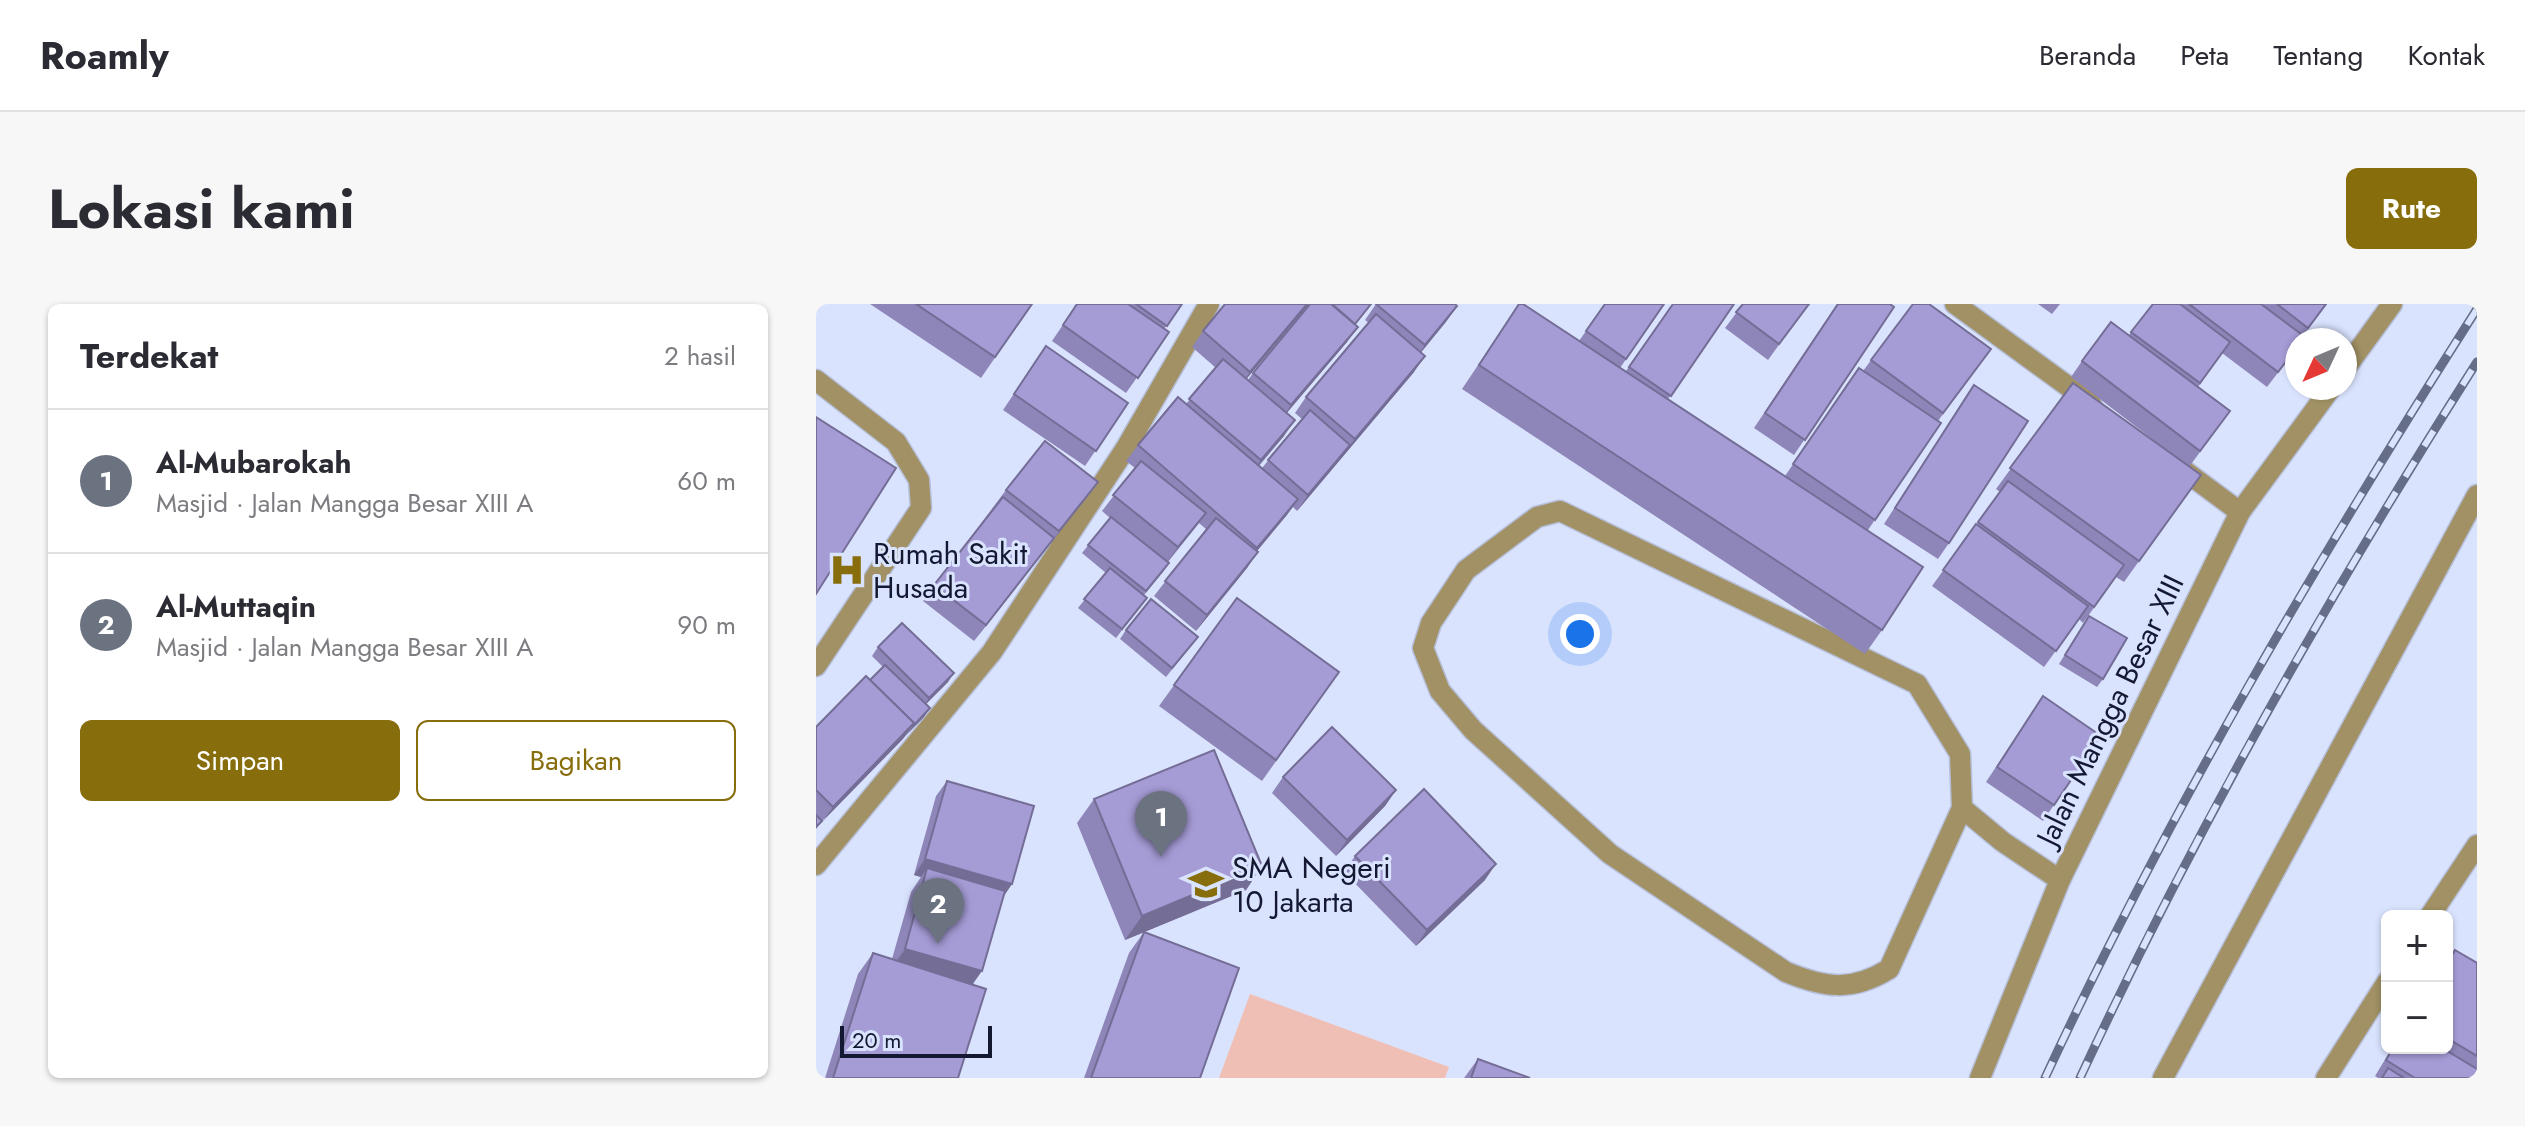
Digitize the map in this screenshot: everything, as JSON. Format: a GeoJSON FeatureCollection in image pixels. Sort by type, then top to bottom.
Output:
{"type":"FeatureCollection","features":[{"type":"Feature","properties":{"kind":"street"},"geometry":{"type":"LineString","coordinates":[[816,865],[992,652],[1126,448],[1209,304]]}},
{"type":"Feature","properties":{"kind":"street"},"geometry":{"type":"LineString","coordinates":[[1955,304],[2106,414]]}},
{"type":"Feature","properties":{"kind":"street"},"geometry":{"type":"LineString","coordinates":[[2357,352],[2392,304]]}},
{"type":"Feature","properties":{"kind":"street"},"geometry":{"type":"LineString","coordinates":[[816,380],[896,442],[919,480],[921,508],[816,666]]}},
{"type":"Feature","properties":{"kind":"street","name":"Jalan Mangga Besar XIII"},"geometry":{"type":"LineString","coordinates":[[1980,1078],[2060,880],[2240,512],[2322,400]]}},
{"type":"Feature","properties":{"kind":"street"},"geometry":{"type":"LineString","coordinates":[[2156,450],[2240,512]]}},
{"type":"Feature","properties":{"kind":"street"},"geometry":{"type":"LineString","coordinates":[[2163,1078],[2477,495]]}},
{"type":"Feature","properties":{"kind":"street"},"geometry":{"type":"LineString","coordinates":[[1962,808],[1889,969],[1867,982],[1848,986],[1811,982],[1786,972],[1610,854],[1473,730],[1440,691],[1423,648],[1431,623],[1466,570],[1537,517],[1560,511],[1917,684],[1960,754],[1962,808],[2003,842],[2060,880]]}},
{"type":"Feature","properties":{"kind":"street"},"geometry":{"type":"LineString","coordinates":[[2434,910],[2477,845]]}},
{"type":"Feature","properties":{"kind":"street"},"geometry":{"type":"LineString","coordinates":[[2326,1078],[2381,991]]}},
{"type":"Feature","properties":{"kind":"shaded area"},"geometry":{"type":"Polygon","coordinates":[[[1250,994],[1449,1067],[1445,1078],[1219,1078],[1250,994]]]}},
{"type":"Feature","properties":{"kind":"building"},"geometry":{"type":"Polygon","coordinates":[[[916,304],[1032,304],[995,357],[916,304]]]}},
{"type":"Feature","properties":{"kind":"building"},"geometry":{"type":"Polygon","coordinates":[[[1077,304],[1128,304],[1169,332],[1138,378],[1063,325],[1077,304]]]}},
{"type":"Feature","properties":{"kind":"building"},"geometry":{"type":"Polygon","coordinates":[[[1136,304],[1182,304],[1167,326],[1136,304]]]}},
{"type":"Feature","properties":{"kind":"building"},"geometry":{"type":"Polygon","coordinates":[[[1225,304],[1307,304],[1250,372],[1203,331],[1225,304]]]}},
{"type":"Feature","properties":{"kind":"building"},"geometry":{"type":"Polygon","coordinates":[[[1310,304],[1331,304],[1358,327],[1291,405],[1253,373],[1310,304]]]}},
{"type":"Feature","properties":{"kind":"building"},"geometry":{"type":"Polygon","coordinates":[[[1332,304],[1371,304],[1355,324],[1332,304]]]}},
{"type":"Feature","properties":{"kind":"building"},"geometry":{"type":"Polygon","coordinates":[[[1376,304],[1455,304],[1457,306],[1425,345],[1376,304]]]}},
{"type":"Feature","properties":{"kind":"building"},"geometry":{"type":"Polygon","coordinates":[[[1519,304],[1923,567],[1882,630],[1479,365],[1519,304]]]}},
{"type":"Feature","properties":{"kind":"building"},"geometry":{"type":"Polygon","coordinates":[[[1605,304],[1664,304],[1626,359],[1586,331],[1605,304]]]}},
{"type":"Feature","properties":{"kind":"building"},"geometry":{"type":"Polygon","coordinates":[[[1673,304],[1734,304],[1671,396],[1629,367],[1673,304]]]}},
{"type":"Feature","properties":{"kind":"building"},"geometry":{"type":"Polygon","coordinates":[[[1743,304],[1809,304],[1779,344],[1736,312],[1743,304]]]}},
{"type":"Feature","properties":{"kind":"building"},"geometry":{"type":"Polygon","coordinates":[[[1838,304],[1890,304],[1894,307],[1805,440],[1765,413],[1838,304]]]}},
{"type":"Feature","properties":{"kind":"building"},"geometry":{"type":"Polygon","coordinates":[[[1913,304],[1929,304],[1991,349],[1943,413],[1871,360],[1913,304]]]}},
{"type":"Feature","properties":{"kind":"building"},"geometry":{"type":"Polygon","coordinates":[[[2153,304],[2180,304],[2230,342],[2200,383],[2131,332],[2153,304]]]}},
{"type":"Feature","properties":{"kind":"building"},"geometry":{"type":"Polygon","coordinates":[[[2189,304],[2261,304],[2293,328],[2285,328],[2285,363],[2278,372],[2189,304]]]}},
{"type":"Feature","properties":{"kind":"building"},"geometry":{"type":"Polygon","coordinates":[[[2277,304],[2326,304],[2308,328],[2277,304]]]}},
{"type":"Feature","properties":{"kind":"building"},"geometry":{"type":"Polygon","coordinates":[[[1376,314],[1425,356],[1355,439],[1306,397],[1376,314]]]}},
{"type":"Feature","properties":{"kind":"building"},"geometry":{"type":"Polygon","coordinates":[[[2111,322],[2230,411],[2200,451],[2082,361],[2111,322]]]}},
{"type":"Feature","properties":{"kind":"building"},"geometry":{"type":"Polygon","coordinates":[[[1046,346],[1128,403],[1096,451],[1014,394],[1046,346]]]}},
{"type":"Feature","properties":{"kind":"building"},"geometry":{"type":"Polygon","coordinates":[[[1223,359],[1295,420],[1261,460],[1189,399],[1223,359]]]}},
{"type":"Feature","properties":{"kind":"building"},"geometry":{"type":"Polygon","coordinates":[[[1859,368],[1941,423],[1875,520],[1793,464],[1859,368]]]}},
{"type":"Feature","properties":{"kind":"building"},"geometry":{"type":"Polygon","coordinates":[[[2073,383],[2201,475],[2139,561],[2010,468],[2073,383]]]}},
{"type":"Feature","properties":{"kind":"building"},"geometry":{"type":"Polygon","coordinates":[[[1974,385],[2028,421],[1949,543],[1895,508],[1974,385]]]}},
{"type":"Feature","properties":{"kind":"building"},"geometry":{"type":"Polygon","coordinates":[[[1178,397],[1298,499],[1257,548],[1138,445],[1178,397]]]}},
{"type":"Feature","properties":{"kind":"building"},"geometry":{"type":"Polygon","coordinates":[[[1310,410],[1350,445],[1308,495],[1268,460],[1310,410]]]}},
{"type":"Feature","properties":{"kind":"building"},"geometry":{"type":"Polygon","coordinates":[[[816,417],[896,468],[816,594],[816,417]]]}},
{"type":"Feature","properties":{"kind":"building"},"geometry":{"type":"Polygon","coordinates":[[[1045,441],[1098,482],[1059,531],[1006,490],[1045,441]]]}},
{"type":"Feature","properties":{"kind":"building"},"geometry":{"type":"Polygon","coordinates":[[[1141,461],[1206,513],[1178,547],[1113,495],[1141,461]]]}},
{"type":"Feature","properties":{"kind":"building"},"geometry":{"type":"Polygon","coordinates":[[[2008,481],[2124,565],[2094,607],[1978,522],[2008,481]]]}},
{"type":"Feature","properties":{"kind":"building"},"geometry":{"type":"Polygon","coordinates":[[[1003,497],[1054,538],[986,625],[934,585],[1003,497]]]}},
{"type":"Feature","properties":{"kind":"building"},"geometry":{"type":"Polygon","coordinates":[[[1111,517],[1169,563],[1146,591],[1088,545],[1111,517]]]}},
{"type":"Feature","properties":{"kind":"building"},"geometry":{"type":"Polygon","coordinates":[[[1216,518],[1258,552],[1207,615],[1165,581],[1216,518]]]}},
{"type":"Feature","properties":{"kind":"building"},"geometry":{"type":"Polygon","coordinates":[[[1976,524],[2088,606],[2056,651],[1943,570],[1976,524]]]}},
{"type":"Feature","properties":{"kind":"building"},"geometry":{"type":"Polygon","coordinates":[[[1110,568],[1147,598],[1122,629],[1084,599],[1110,568]]]}},
{"type":"Feature","properties":{"kind":"building"},"geometry":{"type":"Polygon","coordinates":[[[1237,598],[1339,672],[1276,760],[1174,685],[1237,598]]]}},
{"type":"Feature","properties":{"kind":"building"},"geometry":{"type":"Polygon","coordinates":[[[1151,599],[1198,637],[1172,668],[1126,630],[1151,599]]]}},
{"type":"Feature","properties":{"kind":"building"},"geometry":{"type":"Polygon","coordinates":[[[2089,616],[2127,638],[2103,679],[2065,655],[2089,616]]]}},
{"type":"Feature","properties":{"kind":"building"},"geometry":{"type":"Polygon","coordinates":[[[902,623],[954,673],[929,698],[878,647],[902,623]]]}},
{"type":"Feature","properties":{"kind":"building"},"geometry":{"type":"Polygon","coordinates":[[[885,665],[930,708],[913,726],[914,723],[870,680],[885,665]]]}},
{"type":"Feature","properties":{"kind":"building"},"geometry":{"type":"Polygon","coordinates":[[[866,676],[914,723],[833,807],[816,790],[816,727],[866,676]]]}},
{"type":"Feature","properties":{"kind":"building"},"geometry":{"type":"Polygon","coordinates":[[[2043,696],[2101,736],[2054,805],[1997,767],[2043,696]]]}},
{"type":"Feature","properties":{"kind":"building"},"geometry":{"type":"Polygon","coordinates":[[[1332,727],[1396,790],[1347,840],[1283,777],[1332,727]]]}},
{"type":"Feature","properties":{"kind":"building"},"geometry":{"type":"Polygon","coordinates":[[[1214,750],[1262,866],[1142,916],[1094,799],[1214,750]]]}},
{"type":"Feature","properties":{"kind":"building"},"geometry":{"type":"Polygon","coordinates":[[[947,781],[1034,806],[1012,884],[925,859],[947,781]]]}},
{"type":"Feature","properties":{"kind":"building"},"geometry":{"type":"Polygon","coordinates":[[[1424,789],[1496,864],[1427,930],[1355,856],[1424,789]]]}},
{"type":"Feature","properties":{"kind":"building"},"geometry":{"type":"Polygon","coordinates":[[[927,868],[1005,891],[982,971],[905,949],[927,868]]]}},
{"type":"Feature","properties":{"kind":"building"},"geometry":{"type":"Polygon","coordinates":[[[1144,932],[1239,968],[1200,1078],[1091,1078],[1144,932]]]}},
{"type":"Feature","properties":{"kind":"building"},"geometry":{"type":"Polygon","coordinates":[[[2455,950],[2477,963],[2477,1056],[2453,1042],[2455,950]]]}},
{"type":"Feature","properties":{"kind":"building"},"geometry":{"type":"Polygon","coordinates":[[[873,953],[986,989],[958,1078],[833,1078],[873,953]]]}},
{"type":"Feature","properties":{"kind":"building"},"geometry":{"type":"Polygon","coordinates":[[[2390,1054],[2452,1054],[2477,1069],[2477,1078],[2415,1078],[2386,1060],[2390,1054]]]}},
{"type":"Feature","properties":{"kind":"building"},"geometry":{"type":"Polygon","coordinates":[[[1478,1059],[1530,1078],[1471,1078],[1478,1059]]]}},
{"type":"Feature","properties":{"kind":"building"},"geometry":{"type":"Polygon","coordinates":[[[2388,1068],[2404,1078],[2382,1078],[2388,1068]]]}},
{"type":"Feature","properties":{"kind":"railway"},"geometry":{"type":"LineString","coordinates":[[2045,1078],[2143,880],[2248,686],[2360,496],[2477,309]]}},
{"type":"Feature","properties":{"kind":"railway"},"geometry":{"type":"LineString","coordinates":[[2080,1078],[2170,894],[2266,714],[2369,536],[2477,362]]}},
{"type":"Feature","properties":{"kind":"place","name":"Rumah Sakit Husada"},"geometry":{"type":"Point","coordinates":[847,570]}},
{"type":"Feature","properties":{"kind":"place","name":"Al-Mubarokah"},"geometry":{"type":"Point","coordinates":[1161,857]}},
{"type":"Feature","properties":{"kind":"place","name":"SMA Negeri 10 Jakarta"},"geometry":{"type":"Point","coordinates":[1206,884]}},
{"type":"Feature","properties":{"kind":"place","name":"Al-Muttaqin"},"geometry":{"type":"Point","coordinates":[938,944]}}]}
